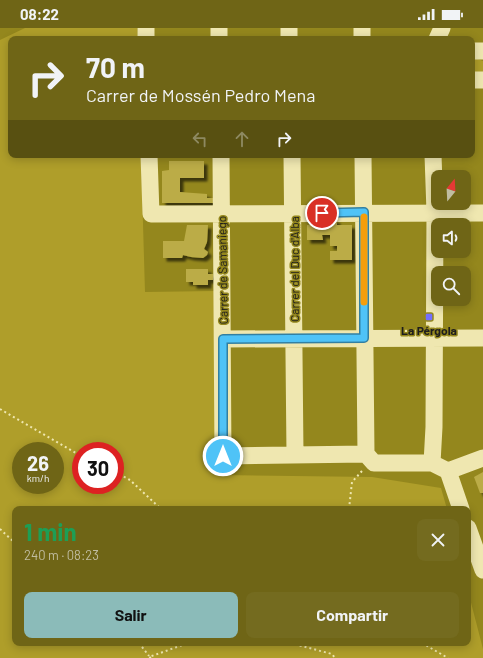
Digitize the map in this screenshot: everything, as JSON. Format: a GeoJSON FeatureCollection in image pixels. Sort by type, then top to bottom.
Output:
{"type":"FeatureCollection","features":[{"type":"Feature","properties":{"kind":"street"},"geometry":{"type":"LineString","coordinates":[[149,158],[151,214],[294,214],[364,212],[483,213]]}},
{"type":"Feature","properties":{"kind":"street","name":"Carrer de Samaniego"},"geometry":{"type":"LineString","coordinates":[[221,158],[223,456],[294,454]]}},
{"type":"Feature","properties":{"kind":"street","name":"Carrer del Duc d'Alba"},"geometry":{"type":"LineString","coordinates":[[292,158],[295,338],[294,454]]}},
{"type":"Feature","properties":{"kind":"street"},"geometry":{"type":"LineString","coordinates":[[363,158],[364,338],[368,457]]}},
{"type":"Feature","properties":{"kind":"street"},"geometry":{"type":"LineString","coordinates":[[432,463],[435,212],[434,158]]}},
{"type":"Feature","properties":{"kind":"street"},"geometry":{"type":"LineString","coordinates":[[223,339],[483,338]]}},
{"type":"Feature","properties":{"kind":"street"},"geometry":{"type":"LineString","coordinates":[[294,454],[368,457],[374,463],[432,463],[448,471],[460,506]]}},
{"type":"Feature","properties":{"kind":"street"},"geometry":{"type":"LineString","coordinates":[[448,471],[483,458]]}},
{"type":"Feature","properties":{"kind":"street"},"geometry":{"type":"LineString","coordinates":[[471,532],[478,543],[483,570]]}},
{"type":"Feature","properties":{"kind":"path"},"geometry":{"type":"LineString","coordinates":[[0,409],[72,451]]}},
{"type":"Feature","properties":{"kind":"path"},"geometry":{"type":"LineString","coordinates":[[349,506],[352,482],[368,457]]}},
{"type":"Feature","properties":{"kind":"path"},"geometry":{"type":"LineString","coordinates":[[124,477],[130,480],[160,506]]}},
{"type":"Feature","properties":{"kind":"path"},"geometry":{"type":"LineString","coordinates":[[0,529],[12,540]]}},
{"type":"Feature","properties":{"kind":"path"},"geometry":{"type":"LineString","coordinates":[[141,646],[150,657],[180,646]]}},
{"type":"Feature","properties":{"kind":"path"},"geometry":{"type":"LineString","coordinates":[[301,646],[332,654],[335,658]]}},
{"type":"Feature","properties":{"kind":"path"},"geometry":{"type":"LineString","coordinates":[[427,646],[448,658]]}},
{"type":"Feature","properties":{"kind":"shaded area"},"geometry":{"type":"Polygon","coordinates":[[[25,28],[137,28],[138,36],[8,36],[25,28]]]}},
{"type":"Feature","properties":{"kind":"shaded area"},"geometry":{"type":"Polygon","coordinates":[[[8,36],[8,158],[141,158],[145,292],[216,291],[217,475],[372,477],[441,488],[446,506],[12,506],[12,646],[471,646],[471,603],[483,649],[483,658],[0,658],[0,40],[8,36]]]}},
{"type":"Feature","properties":{"kind":"shaded area"},"geometry":{"type":"Polygon","coordinates":[[[475,58],[483,61],[483,73],[475,73],[475,58]]]}},
{"type":"Feature","properties":{"kind":"building"},"geometry":{"type":"Polygon","coordinates":[[[169,161],[204,161],[204,178],[180,178],[180,192],[207,194],[207,198],[214,198],[214,203],[162,203],[162,171],[169,170],[169,161]]]}},
{"type":"Feature","properties":{"kind":"building"},"geometry":{"type":"Polygon","coordinates":[[[321,219],[337,220],[337,225],[352,225],[352,260],[330,260],[330,251],[337,251],[337,246],[330,246],[330,235],[322,235],[323,240],[307,240],[307,225],[321,225],[321,219]]]}},
{"type":"Feature","properties":{"kind":"building"},"geometry":{"type":"Polygon","coordinates":[[[187,225],[208,225],[207,242],[204,249],[208,252],[207,255],[203,258],[183,255],[182,258],[163,258],[163,241],[184,241],[187,225]]]}},
{"type":"Feature","properties":{"kind":"building"},"geometry":{"type":"Polygon","coordinates":[[[186,269],[208,269],[208,274],[213,274],[213,280],[208,280],[208,285],[193,285],[193,282],[186,282],[186,269]]]}},
{"type":"Feature","properties":{"kind":"building"},"geometry":{"type":"Polygon","coordinates":[[[483,472],[483,493],[480,493],[474,477],[483,472]]]}},
{"type":"Feature","properties":{"kind":"slow traffic"},"geometry":{"type":"LineString","coordinates":[[364,217],[364,302]]}},
{"type":"Feature","properties":{"kind":"place","name":"La Pérgola"},"geometry":{"type":"Point","coordinates":[429,317]}},
{"type":"Feature","properties":{"kind":"route"},"geometry":{"type":"LineString","coordinates":[[223,456],[223,339],[364,338],[364,212],[322,213]]}}]}
